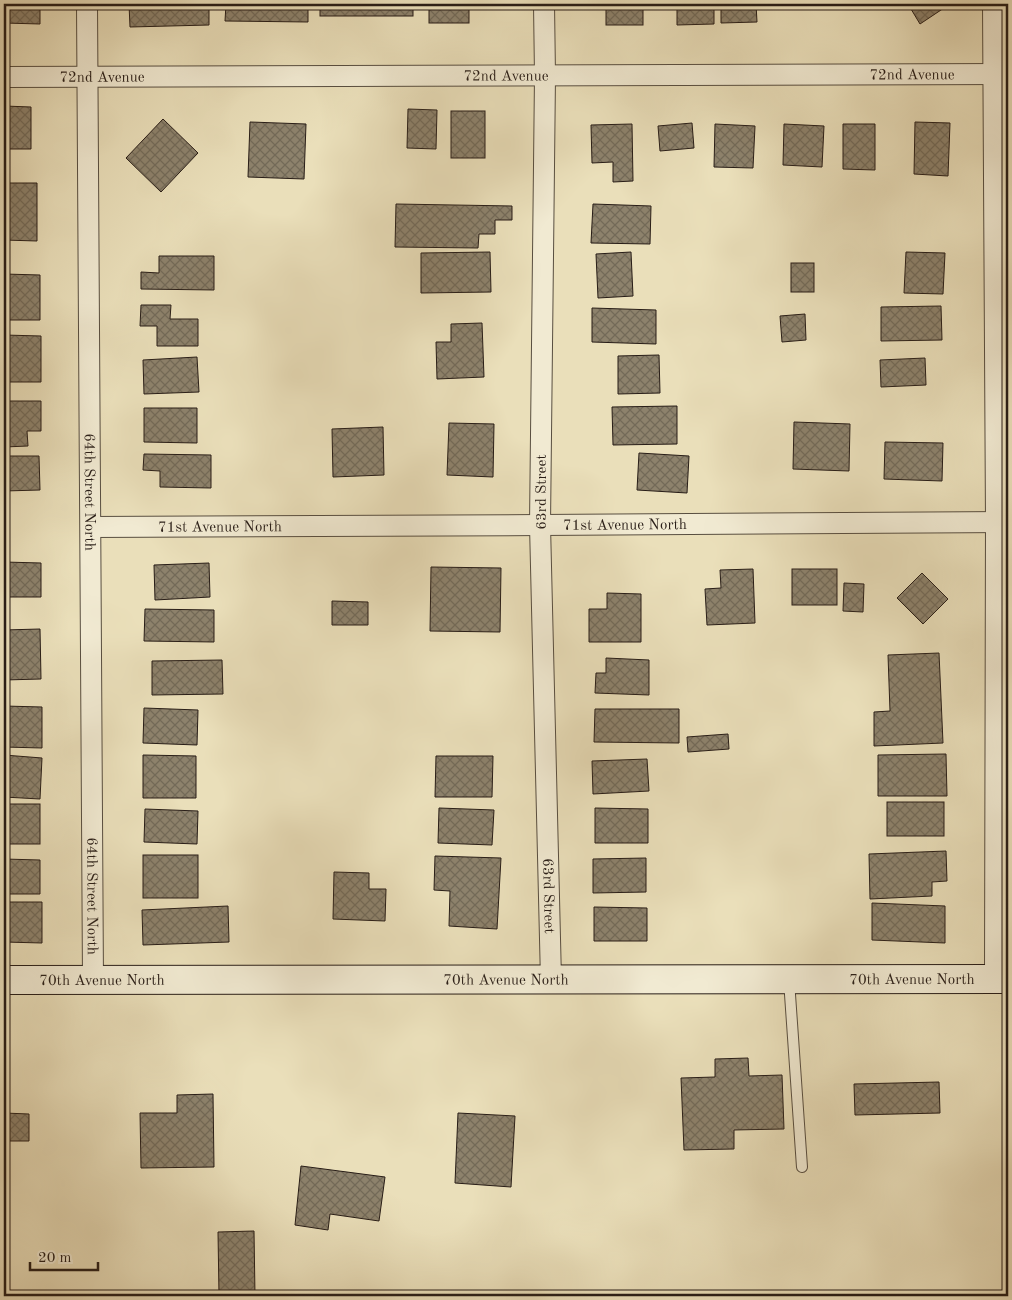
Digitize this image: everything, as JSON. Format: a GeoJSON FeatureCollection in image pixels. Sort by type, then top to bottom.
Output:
{"type":"FeatureCollection","features":[{"type":"Feature","properties":{"kind":"street","name":"64th Street North"},"geometry":{"type":"LineString","coordinates":[[87,4],[93,980]]}},
{"type":"Feature","properties":{"kind":"street","name":"63rd Street"},"geometry":{"type":"LineString","coordinates":[[544,4],[545,76],[540,525],[551,980]]}},
{"type":"Feature","properties":{"kind":"street"},"geometry":{"type":"LineString","coordinates":[[993,4],[1001,74],[1002,979]]}},
{"type":"Feature","properties":{"kind":"street","name":"72nd Avenue"},"geometry":{"type":"LineString","coordinates":[[4,78],[1001,74]]}},
{"type":"Feature","properties":{"kind":"street","name":"71st Avenue North"},"geometry":{"type":"LineString","coordinates":[[90,526],[1002,522]]}},
{"type":"Feature","properties":{"kind":"street","name":"70th Avenue North"},"geometry":{"type":"LineString","coordinates":[[4,980],[1002,979]]}},
{"type":"Feature","properties":{"kind":"lane"},"geometry":{"type":"LineString","coordinates":[[789,979],[802,1167]]}},
{"type":"Feature","properties":{"kind":"building"},"geometry":{"type":"Polygon","coordinates":[[[4,4],[40,4],[40,24],[4,23],[4,4]]]}},
{"type":"Feature","properties":{"kind":"building"},"geometry":{"type":"Polygon","coordinates":[[[129,4],[209,4],[209,25],[130,27],[129,4]]]}},
{"type":"Feature","properties":{"kind":"building"},"geometry":{"type":"Polygon","coordinates":[[[226,4],[308,4],[308,22],[225,21],[226,4]]]}},
{"type":"Feature","properties":{"kind":"building"},"geometry":{"type":"Polygon","coordinates":[[[320,4],[413,4],[413,16],[320,16],[320,4]]]}},
{"type":"Feature","properties":{"kind":"building"},"geometry":{"type":"Polygon","coordinates":[[[429,4],[469,4],[469,23],[429,23],[429,4]]]}},
{"type":"Feature","properties":{"kind":"building"},"geometry":{"type":"Polygon","coordinates":[[[606,4],[643,4],[643,25],[606,25],[606,4]]]}},
{"type":"Feature","properties":{"kind":"building"},"geometry":{"type":"Polygon","coordinates":[[[677,4],[714,4],[714,24],[677,25],[677,4]]]}},
{"type":"Feature","properties":{"kind":"building"},"geometry":{"type":"Polygon","coordinates":[[[721,4],[756,4],[757,22],[721,23],[721,4]]]}},
{"type":"Feature","properties":{"kind":"building"},"geometry":{"type":"Polygon","coordinates":[[[908,4],[950,4],[920,24],[908,4]]]}},
{"type":"Feature","properties":{"kind":"building"},"geometry":{"type":"Polygon","coordinates":[[[4,106],[31,107],[31,149],[4,149],[4,106]]]}},
{"type":"Feature","properties":{"kind":"building"},"geometry":{"type":"Polygon","coordinates":[[[408,109],[437,110],[436,149],[407,148],[408,109]]]}},
{"type":"Feature","properties":{"kind":"building"},"geometry":{"type":"Polygon","coordinates":[[[451,111],[485,111],[485,158],[451,158],[451,111]]]}},
{"type":"Feature","properties":{"kind":"building"},"geometry":{"type":"Polygon","coordinates":[[[163,119],[198,153],[161,192],[126,158],[163,119]]]}},
{"type":"Feature","properties":{"kind":"building"},"geometry":{"type":"Polygon","coordinates":[[[250,122],[306,124],[304,179],[248,177],[250,122]]]}},
{"type":"Feature","properties":{"kind":"building"},"geometry":{"type":"Polygon","coordinates":[[[915,122],[950,123],[948,176],[914,174],[915,122]]]}},
{"type":"Feature","properties":{"kind":"building"},"geometry":{"type":"Polygon","coordinates":[[[692,123],[694,148],[660,151],[658,126],[692,123]]]}},
{"type":"Feature","properties":{"kind":"building"},"geometry":{"type":"Polygon","coordinates":[[[632,124],[633,181],[613,182],[613,162],[592,163],[591,125],[632,124]]]}},
{"type":"Feature","properties":{"kind":"building"},"geometry":{"type":"Polygon","coordinates":[[[715,124],[755,126],[753,168],[714,167],[715,124]]]}},
{"type":"Feature","properties":{"kind":"building"},"geometry":{"type":"Polygon","coordinates":[[[784,124],[824,126],[822,167],[783,165],[784,124]]]}},
{"type":"Feature","properties":{"kind":"building"},"geometry":{"type":"Polygon","coordinates":[[[843,124],[875,124],[875,170],[843,169],[843,124]]]}},
{"type":"Feature","properties":{"kind":"building"},"geometry":{"type":"Polygon","coordinates":[[[4,183],[37,183],[37,241],[4,240],[4,183]]]}},
{"type":"Feature","properties":{"kind":"building"},"geometry":{"type":"Polygon","coordinates":[[[396,204],[512,206],[512,220],[495,220],[495,234],[479,234],[478,248],[395,247],[396,204]]]}},
{"type":"Feature","properties":{"kind":"building"},"geometry":{"type":"Polygon","coordinates":[[[593,204],[651,206],[650,244],[591,243],[593,204]]]}},
{"type":"Feature","properties":{"kind":"building"},"geometry":{"type":"Polygon","coordinates":[[[490,252],[491,292],[421,293],[421,253],[490,252]]]}},
{"type":"Feature","properties":{"kind":"building"},"geometry":{"type":"Polygon","coordinates":[[[631,252],[633,296],[598,298],[596,254],[631,252]]]}},
{"type":"Feature","properties":{"kind":"building"},"geometry":{"type":"Polygon","coordinates":[[[906,252],[945,253],[943,294],[904,293],[906,252]]]}},
{"type":"Feature","properties":{"kind":"building"},"geometry":{"type":"Polygon","coordinates":[[[159,256],[214,256],[214,290],[141,289],[141,272],[159,273],[159,256]]]}},
{"type":"Feature","properties":{"kind":"building"},"geometry":{"type":"Polygon","coordinates":[[[791,263],[814,263],[814,292],[791,292],[791,263]]]}},
{"type":"Feature","properties":{"kind":"building"},"geometry":{"type":"Polygon","coordinates":[[[4,274],[40,275],[40,320],[4,320],[4,274]]]}},
{"type":"Feature","properties":{"kind":"building"},"geometry":{"type":"Polygon","coordinates":[[[141,305],[171,305],[170,319],[198,319],[198,346],[157,346],[157,326],[140,326],[141,305]]]}},
{"type":"Feature","properties":{"kind":"building"},"geometry":{"type":"Polygon","coordinates":[[[941,306],[942,340],[881,341],[881,307],[941,306]]]}},
{"type":"Feature","properties":{"kind":"building"},"geometry":{"type":"Polygon","coordinates":[[[592,308],[656,310],[656,344],[592,342],[592,308]]]}},
{"type":"Feature","properties":{"kind":"building"},"geometry":{"type":"Polygon","coordinates":[[[805,314],[806,340],[782,342],[780,316],[805,314]]]}},
{"type":"Feature","properties":{"kind":"building"},"geometry":{"type":"Polygon","coordinates":[[[482,323],[484,377],[437,379],[436,342],[451,342],[451,324],[482,323]]]}},
{"type":"Feature","properties":{"kind":"building"},"geometry":{"type":"Polygon","coordinates":[[[4,335],[41,336],[41,382],[4,382],[4,335]]]}},
{"type":"Feature","properties":{"kind":"building"},"geometry":{"type":"Polygon","coordinates":[[[659,355],[660,393],[618,394],[618,356],[659,355]]]}},
{"type":"Feature","properties":{"kind":"building"},"geometry":{"type":"Polygon","coordinates":[[[197,357],[199,392],[144,394],[143,360],[197,357]]]}},
{"type":"Feature","properties":{"kind":"building"},"geometry":{"type":"Polygon","coordinates":[[[925,358],[926,385],[881,387],[880,360],[925,358]]]}},
{"type":"Feature","properties":{"kind":"building"},"geometry":{"type":"Polygon","coordinates":[[[4,401],[41,401],[41,431],[27,431],[28,446],[4,447],[4,401]]]}},
{"type":"Feature","properties":{"kind":"building"},"geometry":{"type":"Polygon","coordinates":[[[677,406],[677,444],[613,445],[612,407],[677,406]]]}},
{"type":"Feature","properties":{"kind":"building"},"geometry":{"type":"Polygon","coordinates":[[[144,408],[197,408],[197,443],[144,442],[144,408]]]}},
{"type":"Feature","properties":{"kind":"building"},"geometry":{"type":"Polygon","coordinates":[[[794,422],[850,424],[849,471],[793,469],[794,422]]]}},
{"type":"Feature","properties":{"kind":"building"},"geometry":{"type":"Polygon","coordinates":[[[449,423],[494,424],[493,477],[447,475],[449,423]]]}},
{"type":"Feature","properties":{"kind":"building"},"geometry":{"type":"Polygon","coordinates":[[[383,427],[384,475],[333,477],[332,429],[383,427]]]}},
{"type":"Feature","properties":{"kind":"building"},"geometry":{"type":"Polygon","coordinates":[[[885,442],[943,443],[942,481],[884,479],[885,442]]]}},
{"type":"Feature","properties":{"kind":"building"},"geometry":{"type":"Polygon","coordinates":[[[639,453],[689,456],[687,493],[637,490],[639,453]]]}},
{"type":"Feature","properties":{"kind":"building"},"geometry":{"type":"Polygon","coordinates":[[[144,454],[211,455],[211,488],[160,487],[160,471],[143,470],[144,454]]]}},
{"type":"Feature","properties":{"kind":"building"},"geometry":{"type":"Polygon","coordinates":[[[4,456],[39,456],[40,490],[4,491],[4,456]]]}},
{"type":"Feature","properties":{"kind":"building"},"geometry":{"type":"Polygon","coordinates":[[[4,562],[41,563],[41,597],[4,597],[4,562]]]}},
{"type":"Feature","properties":{"kind":"building"},"geometry":{"type":"Polygon","coordinates":[[[209,563],[210,597],[155,600],[154,565],[209,563]]]}},
{"type":"Feature","properties":{"kind":"building"},"geometry":{"type":"Polygon","coordinates":[[[431,567],[501,568],[500,632],[430,631],[431,567]]]}},
{"type":"Feature","properties":{"kind":"building"},"geometry":{"type":"Polygon","coordinates":[[[753,569],[755,623],[707,625],[705,589],[721,588],[720,570],[753,569]]]}},
{"type":"Feature","properties":{"kind":"building"},"geometry":{"type":"Polygon","coordinates":[[[792,569],[837,569],[837,605],[792,605],[792,569]]]}},
{"type":"Feature","properties":{"kind":"building"},"geometry":{"type":"Polygon","coordinates":[[[922,573],[948,599],[923,624],[897,598],[922,573]]]}},
{"type":"Feature","properties":{"kind":"building"},"geometry":{"type":"Polygon","coordinates":[[[844,583],[864,584],[863,612],[843,611],[844,583]]]}},
{"type":"Feature","properties":{"kind":"building"},"geometry":{"type":"Polygon","coordinates":[[[607,593],[641,594],[641,642],[589,642],[589,609],[607,609],[607,593]]]}},
{"type":"Feature","properties":{"kind":"building"},"geometry":{"type":"Polygon","coordinates":[[[332,601],[368,602],[368,625],[332,625],[332,601]]]}},
{"type":"Feature","properties":{"kind":"building"},"geometry":{"type":"Polygon","coordinates":[[[145,609],[214,610],[214,642],[144,641],[145,609]]]}},
{"type":"Feature","properties":{"kind":"building"},"geometry":{"type":"Polygon","coordinates":[[[40,629],[41,679],[4,680],[4,630],[40,629]]]}},
{"type":"Feature","properties":{"kind":"building"},"geometry":{"type":"Polygon","coordinates":[[[939,653],[943,743],[874,746],[874,712],[890,711],[888,655],[939,653]]]}},
{"type":"Feature","properties":{"kind":"building"},"geometry":{"type":"Polygon","coordinates":[[[606,658],[649,660],[649,695],[595,693],[596,673],[606,673],[606,658]]]}},
{"type":"Feature","properties":{"kind":"building"},"geometry":{"type":"Polygon","coordinates":[[[222,660],[223,694],[152,695],[152,661],[222,660]]]}},
{"type":"Feature","properties":{"kind":"building"},"geometry":{"type":"Polygon","coordinates":[[[4,706],[42,707],[42,748],[4,747],[4,706]]]}},
{"type":"Feature","properties":{"kind":"building"},"geometry":{"type":"Polygon","coordinates":[[[144,708],[198,710],[197,745],[143,743],[144,708]]]}},
{"type":"Feature","properties":{"kind":"building"},"geometry":{"type":"Polygon","coordinates":[[[595,709],[679,709],[679,743],[594,742],[595,709]]]}},
{"type":"Feature","properties":{"kind":"building"},"geometry":{"type":"Polygon","coordinates":[[[728,734],[729,749],[688,752],[687,737],[728,734]]]}},
{"type":"Feature","properties":{"kind":"building"},"geometry":{"type":"Polygon","coordinates":[[[946,754],[947,796],[878,796],[878,755],[946,754]]]}},
{"type":"Feature","properties":{"kind":"building"},"geometry":{"type":"Polygon","coordinates":[[[4,755],[42,758],[40,799],[4,797],[4,755]]]}},
{"type":"Feature","properties":{"kind":"building"},"geometry":{"type":"Polygon","coordinates":[[[143,755],[196,756],[196,798],[143,798],[143,755]]]}},
{"type":"Feature","properties":{"kind":"building"},"geometry":{"type":"Polygon","coordinates":[[[436,756],[493,756],[492,797],[435,797],[436,756]]]}},
{"type":"Feature","properties":{"kind":"building"},"geometry":{"type":"Polygon","coordinates":[[[647,759],[649,791],[593,794],[592,761],[647,759]]]}},
{"type":"Feature","properties":{"kind":"building"},"geometry":{"type":"Polygon","coordinates":[[[887,802],[944,802],[944,836],[887,836],[887,802]]]}},
{"type":"Feature","properties":{"kind":"building"},"geometry":{"type":"Polygon","coordinates":[[[4,804],[40,804],[40,844],[4,844],[4,804]]]}},
{"type":"Feature","properties":{"kind":"building"},"geometry":{"type":"Polygon","coordinates":[[[439,808],[494,810],[492,845],[438,843],[439,808]]]}},
{"type":"Feature","properties":{"kind":"building"},"geometry":{"type":"Polygon","coordinates":[[[595,808],[648,809],[648,843],[595,843],[595,808]]]}},
{"type":"Feature","properties":{"kind":"building"},"geometry":{"type":"Polygon","coordinates":[[[145,809],[198,811],[197,844],[144,842],[145,809]]]}},
{"type":"Feature","properties":{"kind":"building"},"geometry":{"type":"Polygon","coordinates":[[[946,851],[947,881],[932,882],[932,896],[870,899],[869,854],[946,851]]]}},
{"type":"Feature","properties":{"kind":"building"},"geometry":{"type":"Polygon","coordinates":[[[143,855],[198,855],[198,898],[143,898],[143,855]]]}},
{"type":"Feature","properties":{"kind":"building"},"geometry":{"type":"Polygon","coordinates":[[[435,856],[501,858],[497,929],[449,926],[450,891],[434,890],[435,856]]]}},
{"type":"Feature","properties":{"kind":"building"},"geometry":{"type":"Polygon","coordinates":[[[646,858],[646,892],[593,893],[593,859],[646,858]]]}},
{"type":"Feature","properties":{"kind":"building"},"geometry":{"type":"Polygon","coordinates":[[[4,859],[40,860],[40,894],[4,894],[4,859]]]}},
{"type":"Feature","properties":{"kind":"building"},"geometry":{"type":"Polygon","coordinates":[[[334,872],[369,873],[369,889],[386,889],[385,921],[333,919],[334,872]]]}},
{"type":"Feature","properties":{"kind":"building"},"geometry":{"type":"Polygon","coordinates":[[[4,902],[42,902],[42,943],[4,942],[4,902]]]}},
{"type":"Feature","properties":{"kind":"building"},"geometry":{"type":"Polygon","coordinates":[[[872,903],[945,906],[945,943],[872,940],[872,903]]]}},
{"type":"Feature","properties":{"kind":"building"},"geometry":{"type":"Polygon","coordinates":[[[228,906],[229,942],[143,945],[142,910],[228,906]]]}},
{"type":"Feature","properties":{"kind":"building"},"geometry":{"type":"Polygon","coordinates":[[[594,907],[647,908],[647,941],[594,941],[594,907]]]}},
{"type":"Feature","properties":{"kind":"building"},"geometry":{"type":"Polygon","coordinates":[[[748,1058],[749,1076],[782,1075],[784,1129],[734,1130],[734,1149],[684,1150],[681,1078],[715,1077],[715,1059],[748,1058]]]}},
{"type":"Feature","properties":{"kind":"building"},"geometry":{"type":"Polygon","coordinates":[[[939,1082],[940,1113],[855,1115],[854,1084],[939,1082]]]}},
{"type":"Feature","properties":{"kind":"building"},"geometry":{"type":"Polygon","coordinates":[[[213,1094],[214,1167],[141,1168],[140,1113],[177,1113],[177,1095],[213,1094]]]}},
{"type":"Feature","properties":{"kind":"building"},"geometry":{"type":"Polygon","coordinates":[[[4,1113],[29,1114],[29,1141],[4,1141],[4,1113]]]}},
{"type":"Feature","properties":{"kind":"building"},"geometry":{"type":"Polygon","coordinates":[[[458,1113],[515,1116],[511,1187],[455,1183],[458,1113]]]}},
{"type":"Feature","properties":{"kind":"building"},"geometry":{"type":"Polygon","coordinates":[[[301,1166],[385,1177],[379,1221],[330,1214],[328,1230],[295,1225],[301,1166]]]}},
{"type":"Feature","properties":{"kind":"building"},"geometry":{"type":"Polygon","coordinates":[[[254,1231],[255,1296],[219,1296],[218,1232],[254,1231]]]}}]}
